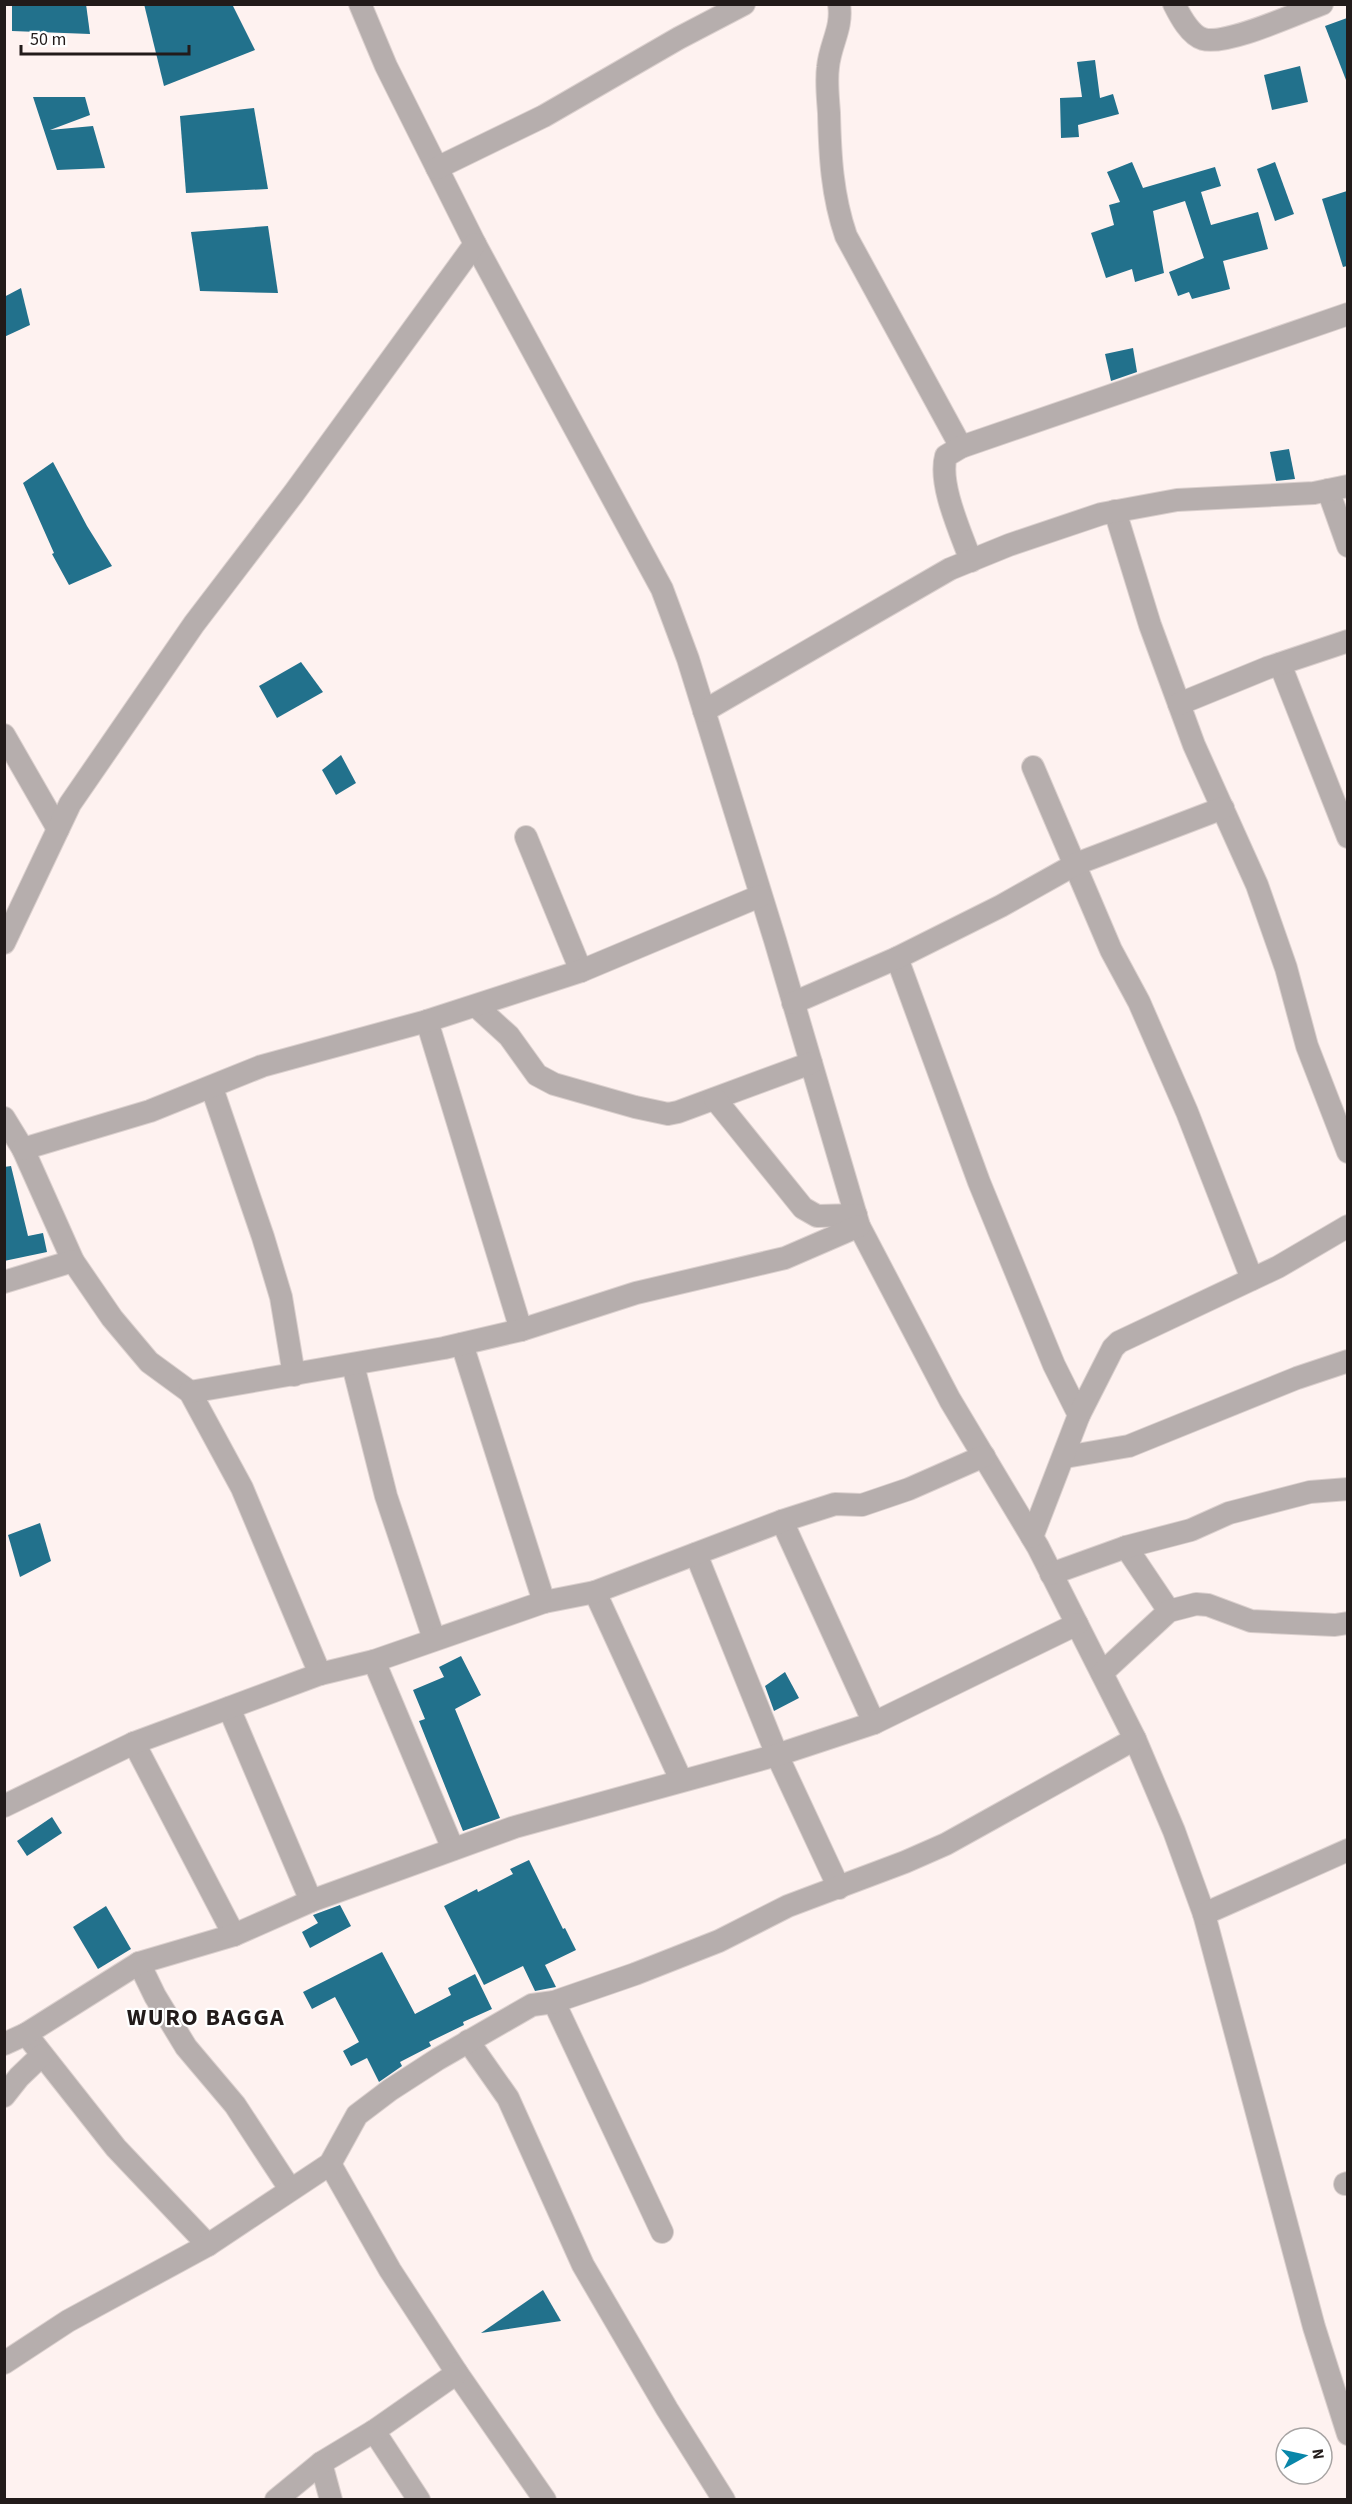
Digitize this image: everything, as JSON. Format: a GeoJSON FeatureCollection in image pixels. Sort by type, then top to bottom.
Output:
{"type":"FeatureCollection","features":[{"type":"Feature","properties":{"kind":"street"},"geometry":{"type":"LineString","coordinates":[[360,4],[386,66],[475,244],[662,589],[688,659],[794,1003],[857,1221],[950,1400],[1032,1537],[1135,1739],[1174,1831],[1204,1914],[1314,2327],[1339,2377],[1347,2433]]}},
{"type":"Feature","properties":{"kind":"street"},"geometry":{"type":"LineString","coordinates":[[437,168],[544,116],[679,38],[744,4]]}},
{"type":"Feature","properties":{"kind":"street"},"geometry":{"type":"LineString","coordinates":[[839,4],[841,17],[837,37],[829,54],[827,70],[831,162],[836,206],[846,236],[961,447]]}},
{"type":"Feature","properties":{"kind":"street"},"geometry":{"type":"LineString","coordinates":[[1174,4],[1182,20],[1202,39],[1223,40],[1322,4]]}},
{"type":"Feature","properties":{"kind":"street"},"geometry":{"type":"LineString","coordinates":[[4,943],[70,804],[194,624],[294,493],[475,244]]}},
{"type":"Feature","properties":{"kind":"street"},"geometry":{"type":"LineString","coordinates":[[971,561],[945,482],[943,468],[946,456],[961,447],[1347,314]]}},
{"type":"Feature","properties":{"kind":"street"},"geometry":{"type":"LineString","coordinates":[[704,711],[950,569],[1009,545],[1115,511],[1176,500],[1314,493],[1338,488],[1347,546]]}},
{"type":"Feature","properties":{"kind":"street"},"geometry":{"type":"LineString","coordinates":[[1115,511],[1150,625],[1194,745],[1257,885],[1286,968],[1307,1046],[1347,1152]]}},
{"type":"Feature","properties":{"kind":"street"},"geometry":{"type":"LineString","coordinates":[[1179,704],[1280,664],[1347,641]]}},
{"type":"Feature","properties":{"kind":"street"},"geometry":{"type":"LineString","coordinates":[[1280,664],[1347,837]]}},
{"type":"Feature","properties":{"kind":"street"},"geometry":{"type":"LineString","coordinates":[[4,735],[58,830]]}},
{"type":"Feature","properties":{"kind":"street"},"geometry":{"type":"LineString","coordinates":[[1033,767],[1111,950],[1139,1002],[1187,1112],[1252,1279]]}},
{"type":"Feature","properties":{"kind":"street"},"geometry":{"type":"LineString","coordinates":[[794,1003],[897,958],[1001,906],[1076,864],[1223,808]]}},
{"type":"Feature","properties":{"kind":"street"},"geometry":{"type":"LineString","coordinates":[[526,837],[581,972]]}},
{"type":"Feature","properties":{"kind":"street"},"geometry":{"type":"LineString","coordinates":[[23,1149],[150,1111],[262,1066],[427,1021],[581,972],[760,896]]}},
{"type":"Feature","properties":{"kind":"street"},"geometry":{"type":"LineString","coordinates":[[897,958],[979,1182],[1054,1365],[1079,1415]]}},
{"type":"Feature","properties":{"kind":"street"},"geometry":{"type":"LineString","coordinates":[[476,1006],[509,1036],[537,1076],[554,1084],[668,1114],[811,1063]]}},
{"type":"Feature","properties":{"kind":"street"},"geometry":{"type":"LineString","coordinates":[[427,1021],[521,1330]]}},
{"type":"Feature","properties":{"kind":"street"},"geometry":{"type":"LineString","coordinates":[[212,1088],[278,1287],[294,1375]]}},
{"type":"Feature","properties":{"kind":"street"},"geometry":{"type":"LineString","coordinates":[[715,1099],[803,1208],[817,1216],[857,1221]]}},
{"type":"Feature","properties":{"kind":"street"},"geometry":{"type":"LineString","coordinates":[[4,1119],[23,1149],[74,1261],[112,1318],[149,1362],[190,1392],[242,1488],[320,1674]]}},
{"type":"Feature","properties":{"kind":"street"},"geometry":{"type":"LineString","coordinates":[[802,1250],[817,1216]]}},
{"type":"Feature","properties":{"kind":"street"},"geometry":{"type":"LineString","coordinates":[[190,1392],[353,1365],[521,1330],[636,1293],[785,1258],[857,1221]]}},
{"type":"Feature","properties":{"kind":"street"},"geometry":{"type":"LineString","coordinates":[[1032,1537],[1065,1457],[1079,1415],[1113,1348],[1119,1342],[1278,1267],[1347,1226]]}},
{"type":"Feature","properties":{"kind":"street"},"geometry":{"type":"LineString","coordinates":[[4,1282],[74,1261]]}},
{"type":"Feature","properties":{"kind":"street"},"geometry":{"type":"LineString","coordinates":[[462,1344],[544,1602]]}},
{"type":"Feature","properties":{"kind":"street"},"geometry":{"type":"LineString","coordinates":[[1065,1457],[1129,1446],[1297,1378],[1347,1361]]}},
{"type":"Feature","properties":{"kind":"street"},"geometry":{"type":"LineString","coordinates":[[353,1365],[386,1496],[434,1639]]}},
{"type":"Feature","properties":{"kind":"street"},"geometry":{"type":"LineString","coordinates":[[4,1806],[135,1743],[320,1674],[374,1661],[544,1602],[595,1592],[782,1521],[835,1504],[862,1505],[909,1490],[984,1456]]}},
{"type":"Feature","properties":{"kind":"street"},"geometry":{"type":"LineString","coordinates":[[1051,1574],[1126,1547],[1191,1530],[1229,1514],[1310,1492],[1347,1490]]}},
{"type":"Feature","properties":{"kind":"street"},"geometry":{"type":"LineString","coordinates":[[782,1521],[874,1723]]}},
{"type":"Feature","properties":{"kind":"street"},"geometry":{"type":"LineString","coordinates":[[1126,1547],[1169,1611]]}},
{"type":"Feature","properties":{"kind":"street"},"geometry":{"type":"LineString","coordinates":[[696,1554],[777,1755],[839,1888]]}},
{"type":"Feature","properties":{"kind":"street"},"geometry":{"type":"LineString","coordinates":[[595,1592],[681,1780]]}},
{"type":"Feature","properties":{"kind":"street"},"geometry":{"type":"LineString","coordinates":[[1102,1673],[1169,1611],[1196,1604],[1208,1605],[1251,1621],[1347,1623]]}},
{"type":"Feature","properties":{"kind":"street"},"geometry":{"type":"LineString","coordinates":[[4,2044],[26,2034],[139,1963],[234,1935],[311,1901],[515,1827],[777,1755],[874,1723],[1077,1624]]}},
{"type":"Feature","properties":{"kind":"street"},"geometry":{"type":"LineString","coordinates":[[374,1661],[453,1849]]}},
{"type":"Feature","properties":{"kind":"street"},"geometry":{"type":"LineString","coordinates":[[229,1708],[311,1901]]}},
{"type":"Feature","properties":{"kind":"street"},"geometry":{"type":"LineString","coordinates":[[4,2363],[68,2321],[208,2245],[330,2164],[357,2115],[390,2090],[532,2005],[554,2002],[719,1941],[788,1906],[839,1888],[946,1844],[1135,1739]]}},
{"type":"Feature","properties":{"kind":"street"},"geometry":{"type":"LineString","coordinates":[[135,1743],[234,1935]]}},
{"type":"Feature","properties":{"kind":"street"},"geometry":{"type":"LineString","coordinates":[[1204,1914],[1347,1850]]}},
{"type":"Feature","properties":{"kind":"street"},"geometry":{"type":"LineString","coordinates":[[139,1963],[155,1996],[186,2047],[235,2105],[290,2189]]}},
{"type":"Feature","properties":{"kind":"street"},"geometry":{"type":"LineString","coordinates":[[554,2002],[662,2232]]}},
{"type":"Feature","properties":{"kind":"street"},"geometry":{"type":"LineString","coordinates":[[26,2034],[116,2148],[208,2245]]}},
{"type":"Feature","properties":{"kind":"street"},"geometry":{"type":"LineString","coordinates":[[468,2042],[507,2098],[583,2265],[656,2390],[724,2499]]}},
{"type":"Feature","properties":{"kind":"street"},"geometry":{"type":"LineString","coordinates":[[4,2096],[18,2077],[42,2055]]}},
{"type":"Feature","properties":{"kind":"street"},"geometry":{"type":"LineString","coordinates":[[330,2164],[390,2270],[545,2499]]}},
{"type":"Feature","properties":{"kind":"street"},"geometry":{"type":"LineString","coordinates":[[276,2499],[321,2463],[374,2431],[458,2373]]}},
{"type":"Feature","properties":{"kind":"street"},"geometry":{"type":"LineString","coordinates":[[374,2431],[419,2499]]}},
{"type":"Feature","properties":{"kind":"street"},"geometry":{"type":"LineString","coordinates":[[321,2463],[330,2499]]}},
{"type":"Feature","properties":{"kind":"building"},"geometry":{"type":"Polygon","coordinates":[[[12,4],[86,4],[90,34],[12,31],[12,4]]]}},
{"type":"Feature","properties":{"kind":"building"},"geometry":{"type":"Polygon","coordinates":[[[144,4],[232,4],[255,50],[164,86],[144,4]]]}},
{"type":"Feature","properties":{"kind":"building"},"geometry":{"type":"Polygon","coordinates":[[[1347,18],[1347,80],[1346,80],[1325,26],[1347,18]]]}},
{"type":"Feature","properties":{"kind":"building"},"geometry":{"type":"Polygon","coordinates":[[[1095,60],[1100,98],[1113,94],[1119,114],[1078,125],[1079,137],[1061,138],[1060,98],[1082,97],[1077,62],[1095,60]]]}},
{"type":"Feature","properties":{"kind":"building"},"geometry":{"type":"Polygon","coordinates":[[[1300,66],[1308,102],[1272,110],[1264,75],[1300,66]]]}},
{"type":"Feature","properties":{"kind":"building"},"geometry":{"type":"Polygon","coordinates":[[[33,97],[85,97],[90,115],[50,130],[93,126],[105,168],[57,170],[33,97]]]}},
{"type":"Feature","properties":{"kind":"building"},"geometry":{"type":"Polygon","coordinates":[[[254,108],[268,189],[186,193],[180,116],[254,108]]]}},
{"type":"Feature","properties":{"kind":"building"},"geometry":{"type":"Polygon","coordinates":[[[1132,162],[1143,188],[1215,167],[1221,186],[1201,192],[1211,225],[1258,212],[1268,249],[1223,261],[1230,289],[1192,299],[1189,292],[1178,296],[1169,272],[1204,258],[1185,201],[1153,211],[1164,273],[1135,282],[1132,269],[1106,278],[1091,233],[1114,225],[1109,205],[1120,202],[1107,172],[1132,162]]]}},
{"type":"Feature","properties":{"kind":"building"},"geometry":{"type":"Polygon","coordinates":[[[1275,162],[1294,214],[1275,221],[1257,169],[1275,162]]]}},
{"type":"Feature","properties":{"kind":"building"},"geometry":{"type":"Polygon","coordinates":[[[1347,191],[1347,266],[1343,267],[1322,199],[1347,191]]]}},
{"type":"Feature","properties":{"kind":"building"},"geometry":{"type":"Polygon","coordinates":[[[268,226],[278,293],[200,291],[191,232],[268,226]]]}},
{"type":"Feature","properties":{"kind":"building"},"geometry":{"type":"Polygon","coordinates":[[[21,288],[30,325],[4,337],[4,297],[21,288]]]}},
{"type":"Feature","properties":{"kind":"building"},"geometry":{"type":"Polygon","coordinates":[[[1133,348],[1137,372],[1111,381],[1105,354],[1133,348]]]}},
{"type":"Feature","properties":{"kind":"building"},"geometry":{"type":"Polygon","coordinates":[[[1289,449],[1295,479],[1276,481],[1270,452],[1289,449]]]}},
{"type":"Feature","properties":{"kind":"building"},"geometry":{"type":"Polygon","coordinates":[[[53,462],[87,526],[112,566],[69,585],[52,554],[54,553],[23,483],[53,462]]]}},
{"type":"Feature","properties":{"kind":"building"},"geometry":{"type":"Polygon","coordinates":[[[301,662],[323,692],[277,718],[259,686],[301,662]]]}},
{"type":"Feature","properties":{"kind":"building"},"geometry":{"type":"Polygon","coordinates":[[[341,755],[356,783],[336,795],[322,770],[341,755]]]}},
{"type":"Feature","properties":{"kind":"building"},"geometry":{"type":"Polygon","coordinates":[[[11,1166],[28,1236],[43,1233],[47,1252],[4,1261],[4,1167],[11,1166]]]}},
{"type":"Feature","properties":{"kind":"building"},"geometry":{"type":"Polygon","coordinates":[[[40,1523],[51,1561],[20,1577],[8,1535],[40,1523]]]}},
{"type":"Feature","properties":{"kind":"building"},"geometry":{"type":"Polygon","coordinates":[[[461,1656],[481,1695],[455,1709],[500,1818],[463,1831],[419,1721],[425,1719],[413,1690],[444,1677],[439,1667],[461,1656]]]}},
{"type":"Feature","properties":{"kind":"building"},"geometry":{"type":"Polygon","coordinates":[[[785,1672],[799,1698],[774,1711],[765,1686],[785,1672]]]}},
{"type":"Feature","properties":{"kind":"building"},"geometry":{"type":"Polygon","coordinates":[[[52,1817],[62,1833],[27,1856],[17,1841],[52,1817]]]}},
{"type":"Feature","properties":{"kind":"building"},"geometry":{"type":"Polygon","coordinates":[[[529,1860],[563,1929],[565,1928],[576,1950],[545,1965],[556,1987],[535,1991],[523,1966],[484,1985],[444,1906],[513,1874],[510,1869],[529,1860]]]}},
{"type":"Feature","properties":{"kind":"building"},"geometry":{"type":"Polygon","coordinates":[[[340,1905],[351,1926],[310,1948],[302,1932],[318,1923],[313,1915],[340,1905]]]}},
{"type":"Feature","properties":{"kind":"building"},"geometry":{"type":"Polygon","coordinates":[[[106,1906],[131,1949],[98,1969],[73,1927],[106,1906]]]}},
{"type":"Feature","properties":{"kind":"building"},"geometry":{"type":"Polygon","coordinates":[[[382,1952],[415,2014],[451,1995],[448,1988],[475,1974],[492,2009],[463,2022],[464,2025],[429,2042],[431,2046],[400,2062],[402,2066],[379,2082],[367,2058],[351,2066],[343,2051],[359,2042],[335,1997],[312,2009],[303,1992],[382,1952]]]}},
{"type":"Feature","properties":{"kind":"building"},"geometry":{"type":"Polygon","coordinates":[[[543,2290],[561,2321],[481,2333],[543,2290]]]}},
{"type":"Feature","properties":{"kind":"district","name":"WURO BAGGA"},"geometry":{"type":"Point","coordinates":[206,2017]}}]}
